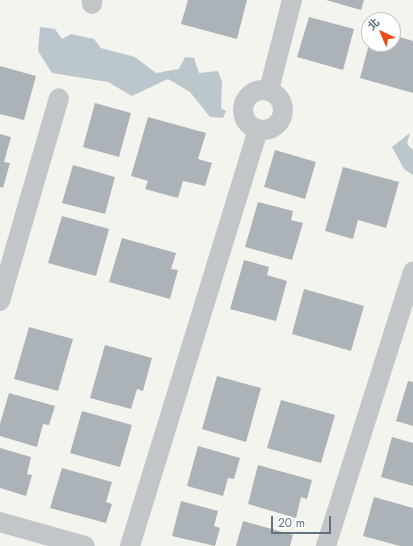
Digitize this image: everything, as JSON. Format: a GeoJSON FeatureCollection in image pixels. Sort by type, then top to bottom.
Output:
{"type":"FeatureCollection","features":[{"type":"Feature","properties":{"kind":"street"},"geometry":{"type":"LineString","coordinates":[[269,90],[292,0]]}},
{"type":"Feature","properties":{"kind":"street"},"geometry":{"type":"LineString","coordinates":[[269,90],[280,98],[283,112],[272,128],[258,129],[244,117],[244,104],[251,94],[269,90]]}},
{"type":"Feature","properties":{"kind":"street"},"geometry":{"type":"LineString","coordinates":[[0,302],[59,98]]}},
{"type":"Feature","properties":{"kind":"street"},"geometry":{"type":"LineString","coordinates":[[130,546],[258,129]]}},
{"type":"Feature","properties":{"kind":"street"},"geometry":{"type":"LineString","coordinates":[[326,546],[413,271]]}},
{"type":"Feature","properties":{"kind":"street"},"geometry":{"type":"LineString","coordinates":[[0,522],[85,546]]}},
{"type":"Feature","properties":{"kind":"shaded area"},"geometry":{"type":"Polygon","coordinates":[[[40,27],[55,29],[62,39],[71,34],[94,39],[101,48],[135,57],[156,73],[179,69],[185,57],[194,58],[199,73],[218,71],[222,82],[221,108],[226,111],[223,118],[210,117],[190,92],[168,79],[132,96],[108,82],[52,73],[38,51],[40,27]]]}},
{"type":"Feature","properties":{"kind":"shaded area"},"geometry":{"type":"Polygon","coordinates":[[[410,133],[407,144],[413,150],[413,175],[404,169],[392,147],[410,133]]]}},
{"type":"Feature","properties":{"kind":"building"},"geometry":{"type":"Polygon","coordinates":[[[188,0],[247,0],[237,39],[181,24],[188,0]]]}},
{"type":"Feature","properties":{"kind":"building"},"geometry":{"type":"Polygon","coordinates":[[[326,0],[364,0],[361,10],[326,0]]]}},
{"type":"Feature","properties":{"kind":"building"},"geometry":{"type":"Polygon","coordinates":[[[309,17],[354,29],[343,70],[297,57],[309,17]]]}},
{"type":"Feature","properties":{"kind":"building"},"geometry":{"type":"Polygon","coordinates":[[[401,37],[413,41],[413,93],[360,78],[367,52],[401,52],[401,37]]]}},
{"type":"Feature","properties":{"kind":"building"},"geometry":{"type":"Polygon","coordinates":[[[0,66],[36,76],[24,120],[0,114],[0,66]]]}},
{"type":"Feature","properties":{"kind":"building"},"geometry":{"type":"Polygon","coordinates":[[[95,103],[131,113],[119,157],[83,147],[95,103]]]}},
{"type":"Feature","properties":{"kind":"building"},"geometry":{"type":"Polygon","coordinates":[[[148,117],[206,133],[198,159],[212,163],[205,186],[183,181],[178,198],[145,189],[148,181],[131,176],[148,117]]]}},
{"type":"Feature","properties":{"kind":"building"},"geometry":{"type":"Polygon","coordinates":[[[0,134],[11,137],[4,162],[10,163],[3,188],[0,187],[0,134]]]}},
{"type":"Feature","properties":{"kind":"building"},"geometry":{"type":"Polygon","coordinates":[[[275,150],[316,162],[305,199],[264,187],[275,150]]]}},
{"type":"Feature","properties":{"kind":"building"},"geometry":{"type":"Polygon","coordinates":[[[73,165],[115,177],[105,214],[62,203],[73,165]]]}},
{"type":"Feature","properties":{"kind":"building"},"geometry":{"type":"Polygon","coordinates":[[[343,167],[399,182],[386,228],[358,220],[353,239],[325,231],[343,167]]]}},
{"type":"Feature","properties":{"kind":"building"},"geometry":{"type":"Polygon","coordinates":[[[258,202],[293,211],[291,220],[303,223],[292,260],[245,247],[258,202]]]}},
{"type":"Feature","properties":{"kind":"building"},"geometry":{"type":"Polygon","coordinates":[[[62,216],[109,229],[96,276],[48,263],[62,216]]]}},
{"type":"Feature","properties":{"kind":"building"},"geometry":{"type":"Polygon","coordinates":[[[122,238],[176,253],[171,269],[178,270],[170,299],[109,282],[122,238]]]}},
{"type":"Feature","properties":{"kind":"building"},"geometry":{"type":"Polygon","coordinates":[[[244,260],[269,267],[267,275],[287,281],[276,321],[230,309],[244,260]]]}},
{"type":"Feature","properties":{"kind":"building"},"geometry":{"type":"Polygon","coordinates":[[[304,289],[364,306],[351,351],[292,334],[304,289]]]}},
{"type":"Feature","properties":{"kind":"building"},"geometry":{"type":"Polygon","coordinates":[[[29,327],[73,339],[58,391],[14,379],[29,327]]]}},
{"type":"Feature","properties":{"kind":"building"},"geometry":{"type":"Polygon","coordinates":[[[105,345],[152,358],[143,391],[137,389],[131,409],[90,398],[105,345]]]}},
{"type":"Feature","properties":{"kind":"building"},"geometry":{"type":"Polygon","coordinates":[[[217,376],[261,388],[246,442],[202,429],[217,376]]]}},
{"type":"Feature","properties":{"kind":"building"},"geometry":{"type":"Polygon","coordinates":[[[408,381],[413,382],[413,426],[396,421],[408,381]]]}},
{"type":"Feature","properties":{"kind":"building"},"geometry":{"type":"Polygon","coordinates":[[[9,393],[55,406],[49,425],[43,424],[37,447],[0,436],[0,424],[9,393]]]}},
{"type":"Feature","properties":{"kind":"building"},"geometry":{"type":"Polygon","coordinates":[[[281,400],[335,415],[321,463],[267,448],[281,400]]]}},
{"type":"Feature","properties":{"kind":"building"},"geometry":{"type":"Polygon","coordinates":[[[82,411],[132,425],[120,467],[70,453],[82,411]]]}},
{"type":"Feature","properties":{"kind":"building"},"geometry":{"type":"Polygon","coordinates":[[[392,437],[413,443],[413,486],[381,477],[392,437]]]}},
{"type":"Feature","properties":{"kind":"building"},"geometry":{"type":"Polygon","coordinates":[[[198,446],[240,458],[234,479],[228,478],[223,496],[187,486],[198,446]]]}},
{"type":"Feature","properties":{"kind":"building"},"geometry":{"type":"Polygon","coordinates":[[[0,448],[31,457],[27,474],[32,475],[26,496],[0,488],[0,448]]]}},
{"type":"Feature","properties":{"kind":"building"},"geometry":{"type":"Polygon","coordinates":[[[258,465],[312,480],[307,499],[301,497],[296,518],[248,504],[258,465]]]}},
{"type":"Feature","properties":{"kind":"building"},"geometry":{"type":"Polygon","coordinates":[[[62,468],[112,482],[106,502],[112,504],[106,523],[50,508],[62,468]]]}},
{"type":"Feature","properties":{"kind":"building"},"geometry":{"type":"Polygon","coordinates":[[[374,497],[413,508],[413,546],[400,546],[363,536],[374,497]]]}},
{"type":"Feature","properties":{"kind":"building"},"geometry":{"type":"Polygon","coordinates":[[[181,501],[218,511],[214,526],[220,528],[215,546],[172,536],[181,501]]]}},
{"type":"Feature","properties":{"kind":"building"},"geometry":{"type":"Polygon","coordinates":[[[243,521],[293,535],[290,546],[236,546],[243,521]]]}}]}
